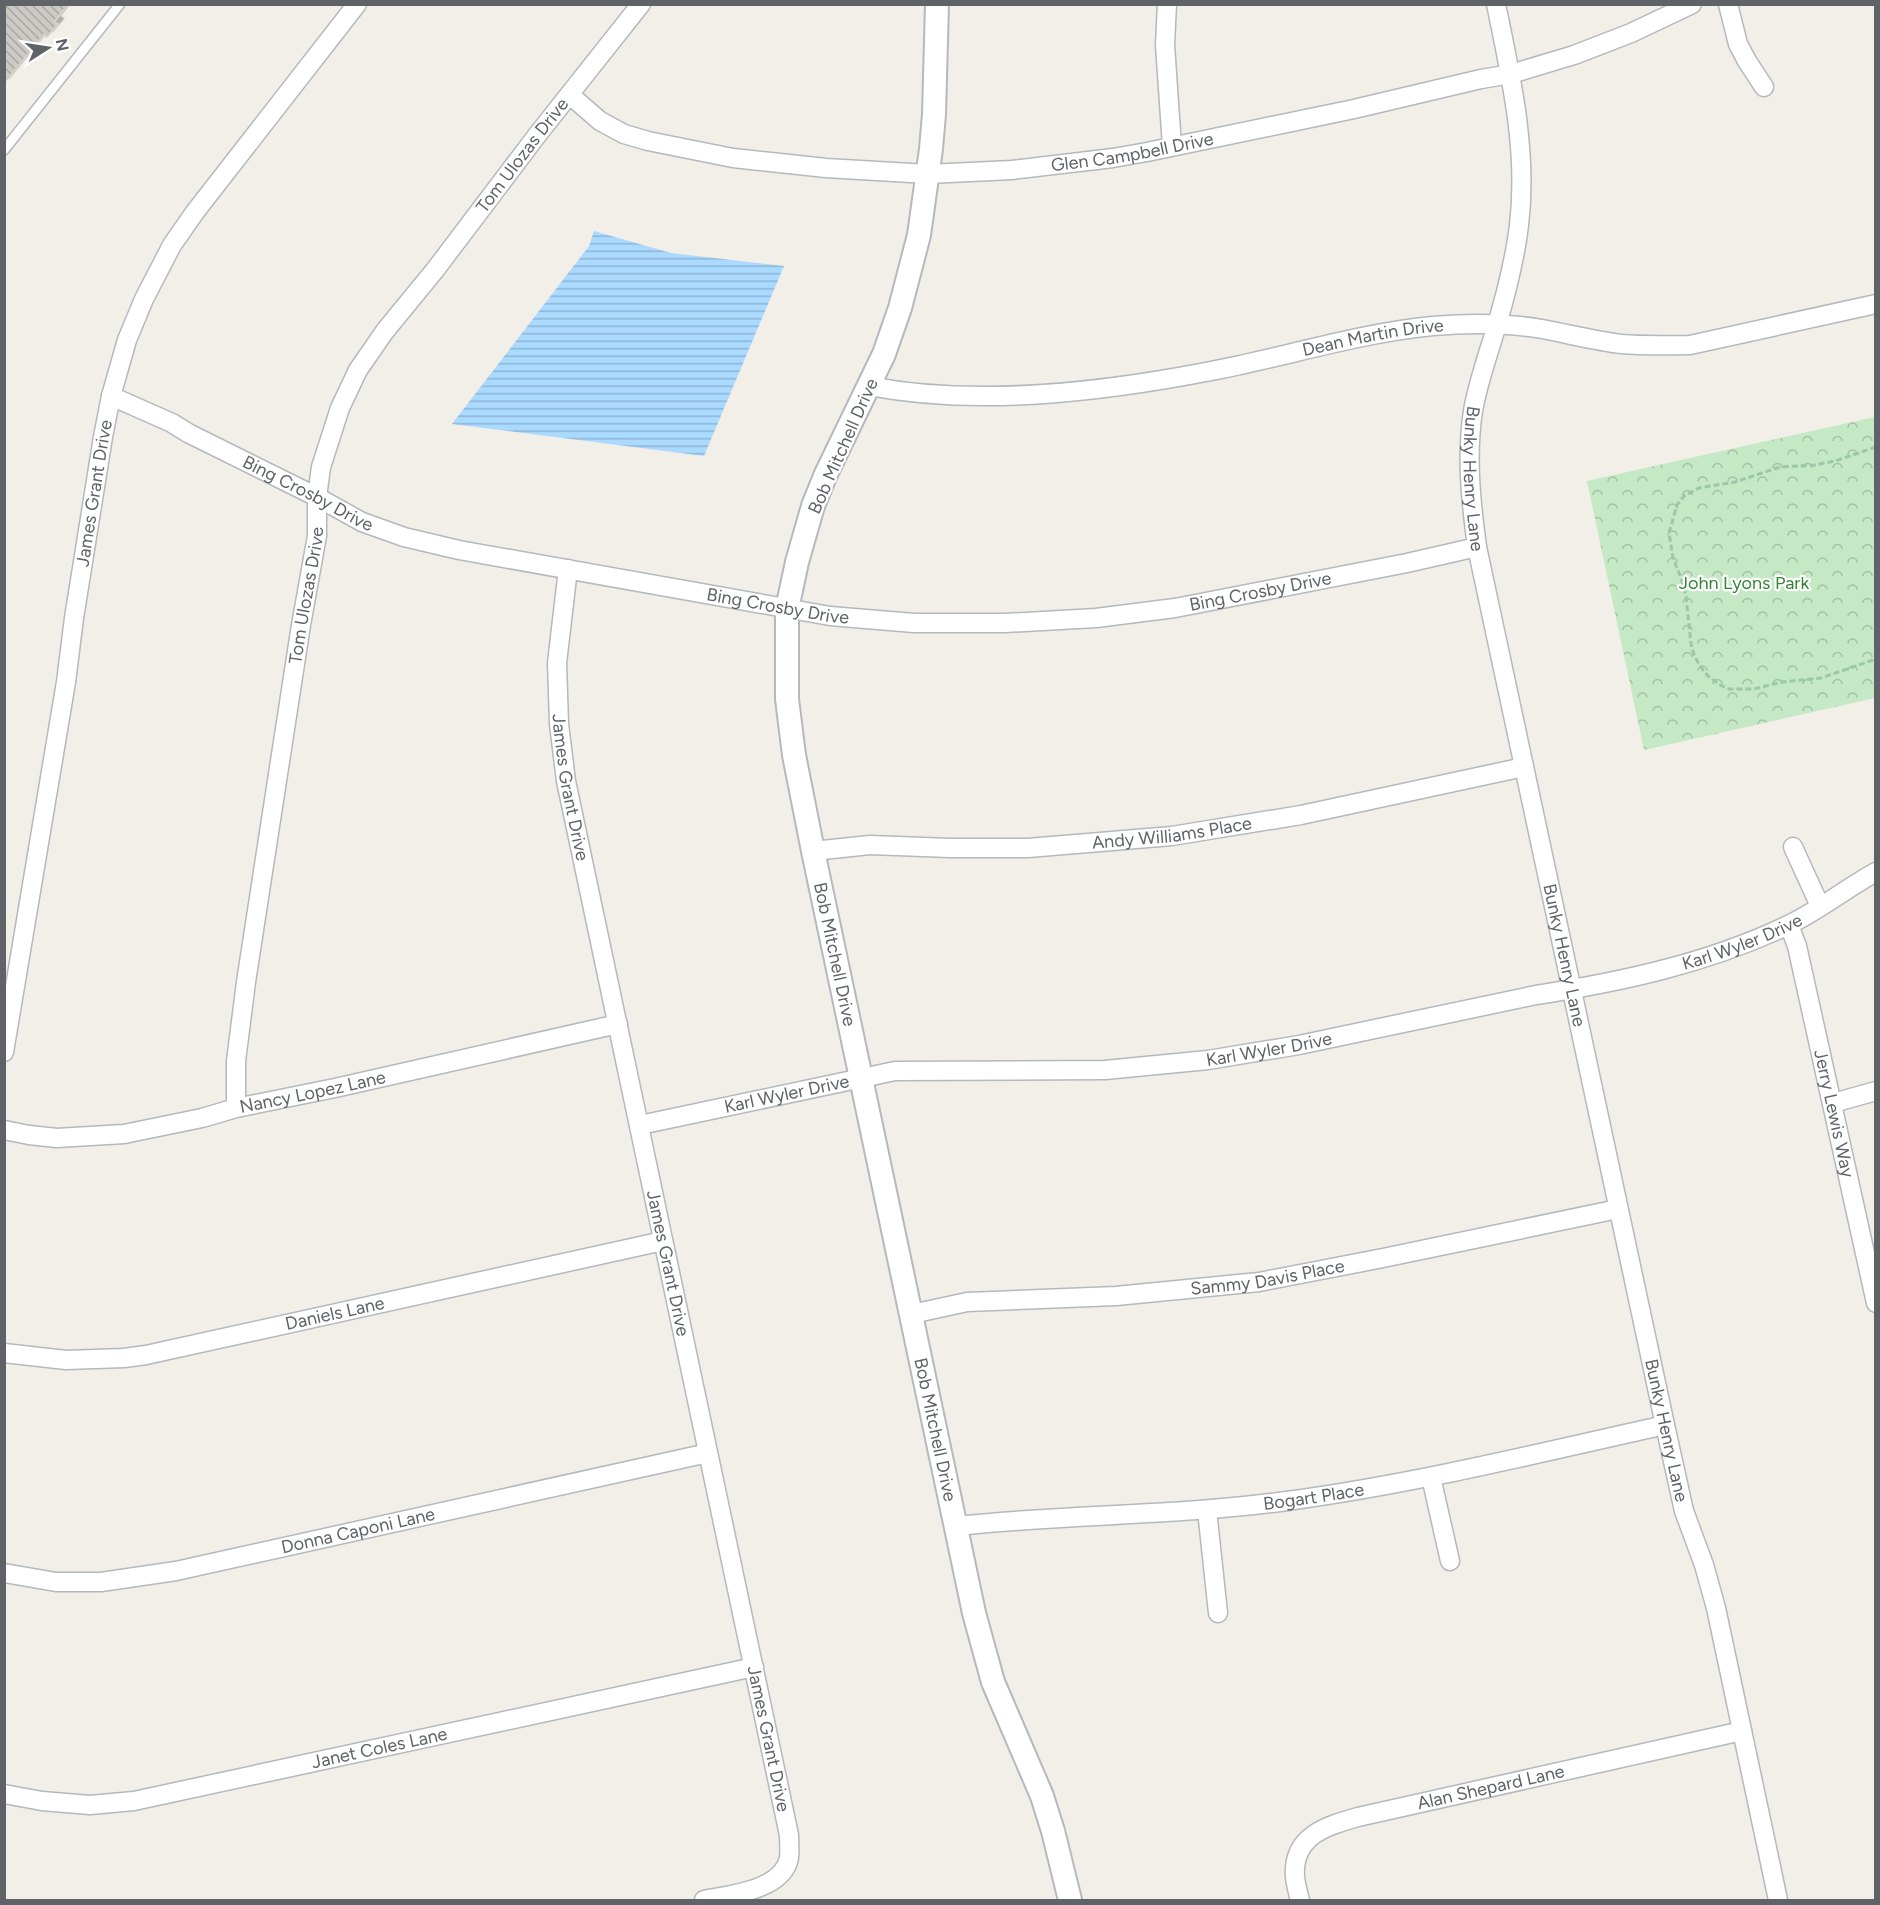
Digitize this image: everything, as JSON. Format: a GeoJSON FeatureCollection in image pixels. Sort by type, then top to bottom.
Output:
{"type":"FeatureCollection","features":[{"type":"Feature","properties":{"kind":"street","name":"James Grant Drive"},"geometry":{"type":"LineString","coordinates":[[4,1052],[66,682],[103,437],[111,396],[127,340],[144,299],[172,245],[195,212],[357,4]]}},
{"type":"Feature","properties":{"kind":"street","name":"Tom Ulozas Drive"},"geometry":{"type":"LineString","coordinates":[[236,1108],[236,1061],[244,994],[317,536],[317,497],[321,467],[340,408],[358,370],[385,331],[641,4]]}},
{"type":"Feature","properties":{"kind":"street","name":"Bob Mitchell Drive"},"geometry":{"type":"LineString","coordinates":[[937,4],[934,114],[919,235],[900,308],[884,354],[826,474],[813,506],[797,562],[787,609],[787,699],[794,755],[813,851],[974,1613],[993,1682],[1042,1796],[1070,1900]]}},
{"type":"Feature","properties":{"kind":"street"},"geometry":{"type":"LineString","coordinates":[[1167,4],[1166,55],[1172,146]]}},
{"type":"Feature","properties":{"kind":"street","name":"Bunky Henry Lane"},"geometry":{"type":"LineString","coordinates":[[1496,4],[1518,118],[1521,201],[1513,264],[1497,326],[1481,374],[1473,411],[1470,496],[1477,547],[1684,1512],[1704,1565],[1716,1608],[1778,1900]]}},
{"type":"Feature","properties":{"kind":"street","name":"Glen Campbell Drive"},"geometry":{"type":"LineString","coordinates":[[570,95],[600,121],[624,134],[688,150],[733,158],[826,168],[928,174],[1024,168],[1113,158],[1511,74],[1584,52],[1692,4]]}},
{"type":"Feature","properties":{"kind":"street"},"geometry":{"type":"LineString","coordinates":[[1728,4],[1738,44],[1764,87]]}},
{"type":"Feature","properties":{"kind":"street","name":"Dean Martin Drive"},"geometry":{"type":"LineString","coordinates":[[869,386],[919,394],[963,396],[1030,394],[1118,386],[1212,371],[1374,336],[1433,326],[1542,329],[1621,344],[1690,345],[1875,304]]}},
{"type":"Feature","properties":{"kind":"street","name":"Bing Crosby Drive"},"geometry":{"type":"LineString","coordinates":[[111,396],[172,423],[362,522],[404,537],[459,550],[830,616],[914,623],[1005,623],[1096,618],[1175,608],[1407,563],[1477,547]]}},
{"type":"Feature","properties":{"kind":"street","name":"James Grant Drive"},"geometry":{"type":"LineString","coordinates":[[568,569],[557,663],[559,724],[566,781],[789,1835],[789,1859],[775,1880],[751,1890],[704,1900]]}},
{"type":"Feature","properties":{"kind":"street","name":"Andy Williams Place"},"geometry":{"type":"LineString","coordinates":[[813,851],[870,845],[1028,848],[1172,836],[1300,815],[1524,767]]}},
{"type":"Feature","properties":{"kind":"street"},"geometry":{"type":"LineString","coordinates":[[1794,847],[1820,906]]}},
{"type":"Feature","properties":{"kind":"street","name":"Karl Wyler Drive"},"geometry":{"type":"LineString","coordinates":[[640,1125],[895,1071],[1105,1070],[1208,1060],[1299,1045],[1536,995],[1572,990],[1686,963],[1745,944],[1789,925],[1875,872]]}},
{"type":"Feature","properties":{"kind":"street","name":"Jerry Lewis Way"},"geometry":{"type":"LineString","coordinates":[[1789,925],[1797,946],[1833,1103],[1875,1303]]}},
{"type":"Feature","properties":{"kind":"street","name":"Nancy Lopez Lane"},"geometry":{"type":"LineString","coordinates":[[4,1130],[57,1138],[123,1134],[618,1024]]}},
{"type":"Feature","properties":{"kind":"street"},"geometry":{"type":"LineString","coordinates":[[1833,1103],[1875,1091]]}},
{"type":"Feature","properties":{"kind":"street","name":"Sammy Davis Place"},"geometry":{"type":"LineString","coordinates":[[912,1314],[967,1302],[1116,1296],[1259,1282],[1618,1209]]}},
{"type":"Feature","properties":{"kind":"street","name":"Daniels Lane"},"geometry":{"type":"LineString","coordinates":[[4,1353],[66,1360],[146,1355],[663,1241]]}},
{"type":"Feature","properties":{"kind":"street","name":"Bogart Place"},"geometry":{"type":"LineString","coordinates":[[957,1526],[1019,1519],[1207,1510],[1288,1501],[1431,1477],[1665,1425]]}},
{"type":"Feature","properties":{"kind":"street","name":"Donna Caponi Lane"},"geometry":{"type":"LineString","coordinates":[[4,1574],[56,1582],[120,1581],[176,1571],[708,1453]]}},
{"type":"Feature","properties":{"kind":"street"},"geometry":{"type":"LineString","coordinates":[[1431,1477],[1450,1561]]}},
{"type":"Feature","properties":{"kind":"street"},"geometry":{"type":"LineString","coordinates":[[1207,1510],[1218,1613]]}},
{"type":"Feature","properties":{"kind":"street","name":"Janet Coles Lane"},"geometry":{"type":"LineString","coordinates":[[4,1794],[42,1801],[90,1804],[134,1801],[754,1667]]}},
{"type":"Feature","properties":{"kind":"street","name":"Alan Shepard Lane"},"geometry":{"type":"LineString","coordinates":[[1300,1900],[1295,1876],[1296,1859],[1300,1850],[1312,1835],[1335,1824],[1742,1731]]}},
{"type":"Feature","properties":{"kind":"lane"},"geometry":{"type":"LineString","coordinates":[[4,150],[120,4]]}},
{"type":"Feature","properties":{"kind":"path"},"geometry":{"type":"LineString","coordinates":[[1875,447],[1834,461],[1815,465],[1780,467],[1735,482],[1699,488],[1684,496],[1677,505],[1669,533],[1673,558],[1682,578],[1686,596],[1694,655],[1708,676],[1720,685],[1729,689],[1754,689],[1782,682],[1821,678],[1875,659]]}},
{"type":"Feature","properties":{"kind":"green space","name":"John Lyons Park"},"geometry":{"type":"Polygon","coordinates":[[[1875,417],[1875,698],[1644,750],[1587,481],[1875,417]]]}},
{"type":"Feature","properties":{"kind":"water"},"geometry":{"type":"Polygon","coordinates":[[[594,231],[671,253],[784,266],[704,456],[452,424],[589,246],[594,231]]]}},
{"type":"Feature","properties":{"kind":"building"},"geometry":{"type":"Polygon","coordinates":[[[4,4],[68,4],[54,22],[58,24],[47,37],[44,34],[4,83],[4,4]]]}}]}
